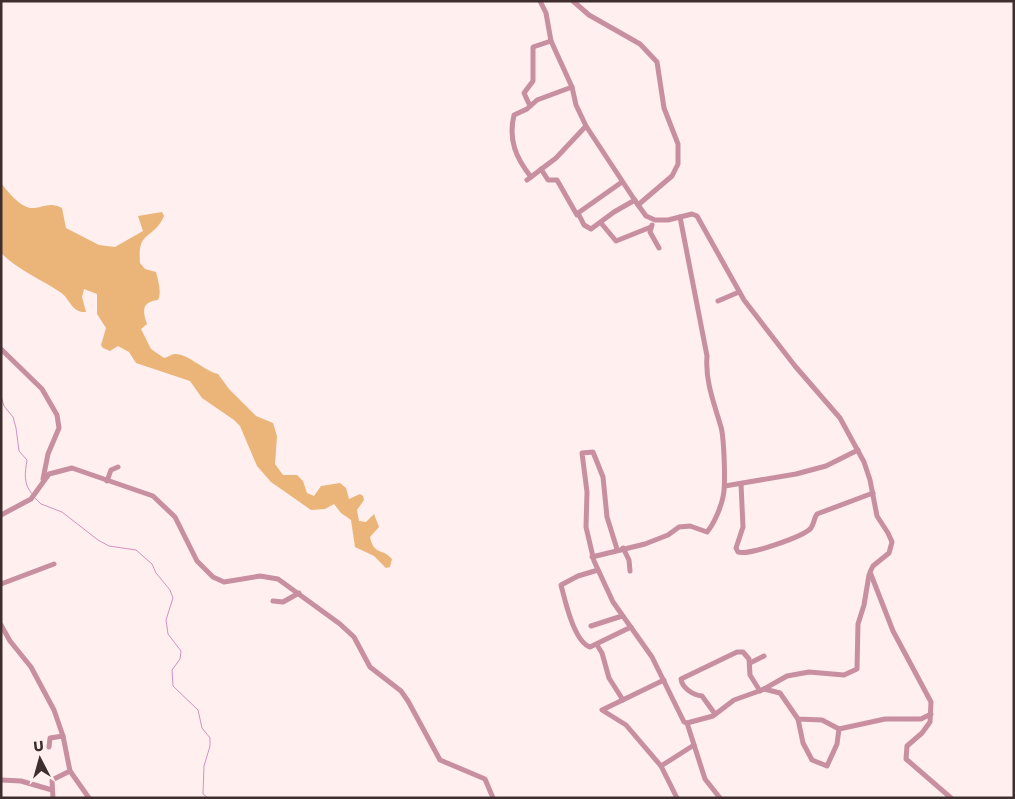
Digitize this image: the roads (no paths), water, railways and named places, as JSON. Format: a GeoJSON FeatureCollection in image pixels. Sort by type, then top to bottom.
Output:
{"type":"FeatureCollection","features":[{"type":"Feature","properties":{"kind":"street"},"geometry":{"type":"LineString","coordinates":[[540,1],[546,13],[551,41],[572,87],[576,106],[586,126],[622,182],[646,216],[655,220],[692,214],[697,216],[739,292],[795,366],[840,418],[867,470],[877,516],[888,532],[892,542],[889,553],[873,566],[870,572],[864,605],[858,624],[859,660],[857,669],[844,674],[817,672],[795,674],[777,681],[762,690],[734,700],[715,714],[687,723]]}},
{"type":"Feature","properties":{"kind":"street"},"geometry":{"type":"LineString","coordinates":[[541,169],[548,180],[558,180],[577,215],[590,229],[614,212],[636,202],[672,176],[678,164],[678,144],[664,111],[657,62],[640,44],[587,14],[573,1]]}},
{"type":"Feature","properties":{"kind":"street"},"geometry":{"type":"LineString","coordinates":[[530,106],[524,93],[533,81],[533,47],[551,41]]}},
{"type":"Feature","properties":{"kind":"street"},"geometry":{"type":"LineString","coordinates":[[572,87],[537,100],[514,115],[512,143],[519,162],[529,178],[556,158],[586,126]]}},
{"type":"Feature","properties":{"kind":"street"},"geometry":{"type":"LineString","coordinates":[[577,215],[622,182]]}},
{"type":"Feature","properties":{"kind":"street"},"geometry":{"type":"LineString","coordinates":[[592,557],[650,542],[679,527],[690,526],[707,532],[712,527],[723,499],[725,486],[722,428],[714,411],[705,367],[706,356],[680,217]]}},
{"type":"Feature","properties":{"kind":"street"},"geometry":{"type":"LineString","coordinates":[[655,220],[650,232],[659,248]]}},
{"type":"Feature","properties":{"kind":"street"},"geometry":{"type":"LineString","coordinates":[[601,223],[616,241],[651,226]]}},
{"type":"Feature","properties":{"kind":"street"},"geometry":{"type":"LineString","coordinates":[[718,301],[739,292]]}},
{"type":"Feature","properties":{"kind":"street"},"geometry":{"type":"LineString","coordinates":[[1,348],[42,389],[57,415],[58,428],[48,454],[43,480],[31,499],[1,515]]}},
{"type":"Feature","properties":{"kind":"street"},"geometry":{"type":"LineString","coordinates":[[725,486],[796,474],[824,466],[858,450]]}},
{"type":"Feature","properties":{"kind":"street"},"geometry":{"type":"LineString","coordinates":[[617,549],[607,517],[603,477],[597,466],[595,455],[591,451],[586,451],[582,453],[587,492],[586,527],[592,557],[607,592],[622,616],[645,646],[684,722],[687,723],[693,735],[694,746],[706,779],[720,798]]}},
{"type":"Feature","properties":{"kind":"street"},"geometry":{"type":"LineString","coordinates":[[107,481],[111,470],[118,467]]}},
{"type":"Feature","properties":{"kind":"street"},"geometry":{"type":"LineString","coordinates":[[43,480],[57,471],[72,468],[144,492],[163,503],[175,517],[197,561],[213,577],[224,582],[270,577],[278,579],[299,593],[354,637],[370,667],[401,691],[440,760],[485,779],[492,797]]}},
{"type":"Feature","properties":{"kind":"street"},"geometry":{"type":"LineString","coordinates":[[741,484],[743,527],[736,548],[738,552],[745,554],[754,550],[770,548],[807,530],[811,527],[817,514],[872,493]]}},
{"type":"Feature","properties":{"kind":"street"},"geometry":{"type":"LineString","coordinates":[[623,548],[629,560],[630,571]]}},
{"type":"Feature","properties":{"kind":"street"},"geometry":{"type":"LineString","coordinates":[[1,584],[54,564]]}},
{"type":"Feature","properties":{"kind":"street"},"geometry":{"type":"LineString","coordinates":[[598,570],[561,585],[576,632],[585,645],[590,647],[631,627]]}},
{"type":"Feature","properties":{"kind":"street"},"geometry":{"type":"LineString","coordinates":[[870,572],[893,631],[929,696],[932,714],[922,732],[907,746],[906,759],[951,798]]}},
{"type":"Feature","properties":{"kind":"street"},"geometry":{"type":"LineString","coordinates":[[273,601],[283,602],[299,593]]}},
{"type":"Feature","properties":{"kind":"street"},"geometry":{"type":"LineString","coordinates":[[591,626],[622,616]]}},
{"type":"Feature","properties":{"kind":"street"},"geometry":{"type":"LineString","coordinates":[[1,625],[10,641],[26,660],[54,710],[63,736],[70,771],[89,798]]}},
{"type":"Feature","properties":{"kind":"street"},"geometry":{"type":"LineString","coordinates":[[597,645],[602,653],[609,678],[624,700]]}},
{"type":"Feature","properties":{"kind":"street"},"geometry":{"type":"LineString","coordinates":[[715,714],[702,696],[693,694],[682,684],[681,679],[737,652],[743,652],[750,663],[750,675],[762,690],[780,693],[798,719],[803,743],[812,760],[827,766],[837,744],[839,729]]}},
{"type":"Feature","properties":{"kind":"street"},"geometry":{"type":"LineString","coordinates":[[750,663],[764,656]]}},
{"type":"Feature","properties":{"kind":"street"},"geometry":{"type":"LineString","coordinates":[[664,680],[602,710],[626,725],[661,766],[677,798]]}},
{"type":"Feature","properties":{"kind":"street"},"geometry":{"type":"LineString","coordinates":[[798,719],[822,720],[839,729],[884,719],[921,719],[932,714]]}},
{"type":"Feature","properties":{"kind":"street"},"geometry":{"type":"LineString","coordinates":[[49,747],[50,738],[63,736]]}},
{"type":"Feature","properties":{"kind":"street"},"geometry":{"type":"LineString","coordinates":[[661,766],[694,746]]}},
{"type":"Feature","properties":{"kind":"street"},"geometry":{"type":"LineString","coordinates":[[53,798],[54,778],[70,771]]}},
{"type":"Feature","properties":{"kind":"street"},"geometry":{"type":"LineString","coordinates":[[1,780],[21,781],[52,790]]}},
{"type":"Feature","properties":{"kind":"waterway"},"geometry":{"type":"LineString","coordinates":[[1,396],[4,406],[13,417],[19,451],[27,460],[26,482],[32,494]]}},
{"type":"Feature","properties":{"kind":"waterway"},"geometry":{"type":"LineString","coordinates":[[34,497],[41,504],[62,512],[98,540],[109,546],[136,550],[152,564],[156,573],[170,590],[173,598],[166,620],[168,634],[181,651],[180,659],[172,670],[173,686],[198,710],[202,728],[210,738],[210,746],[204,766],[203,794],[208,798]]}}]}
